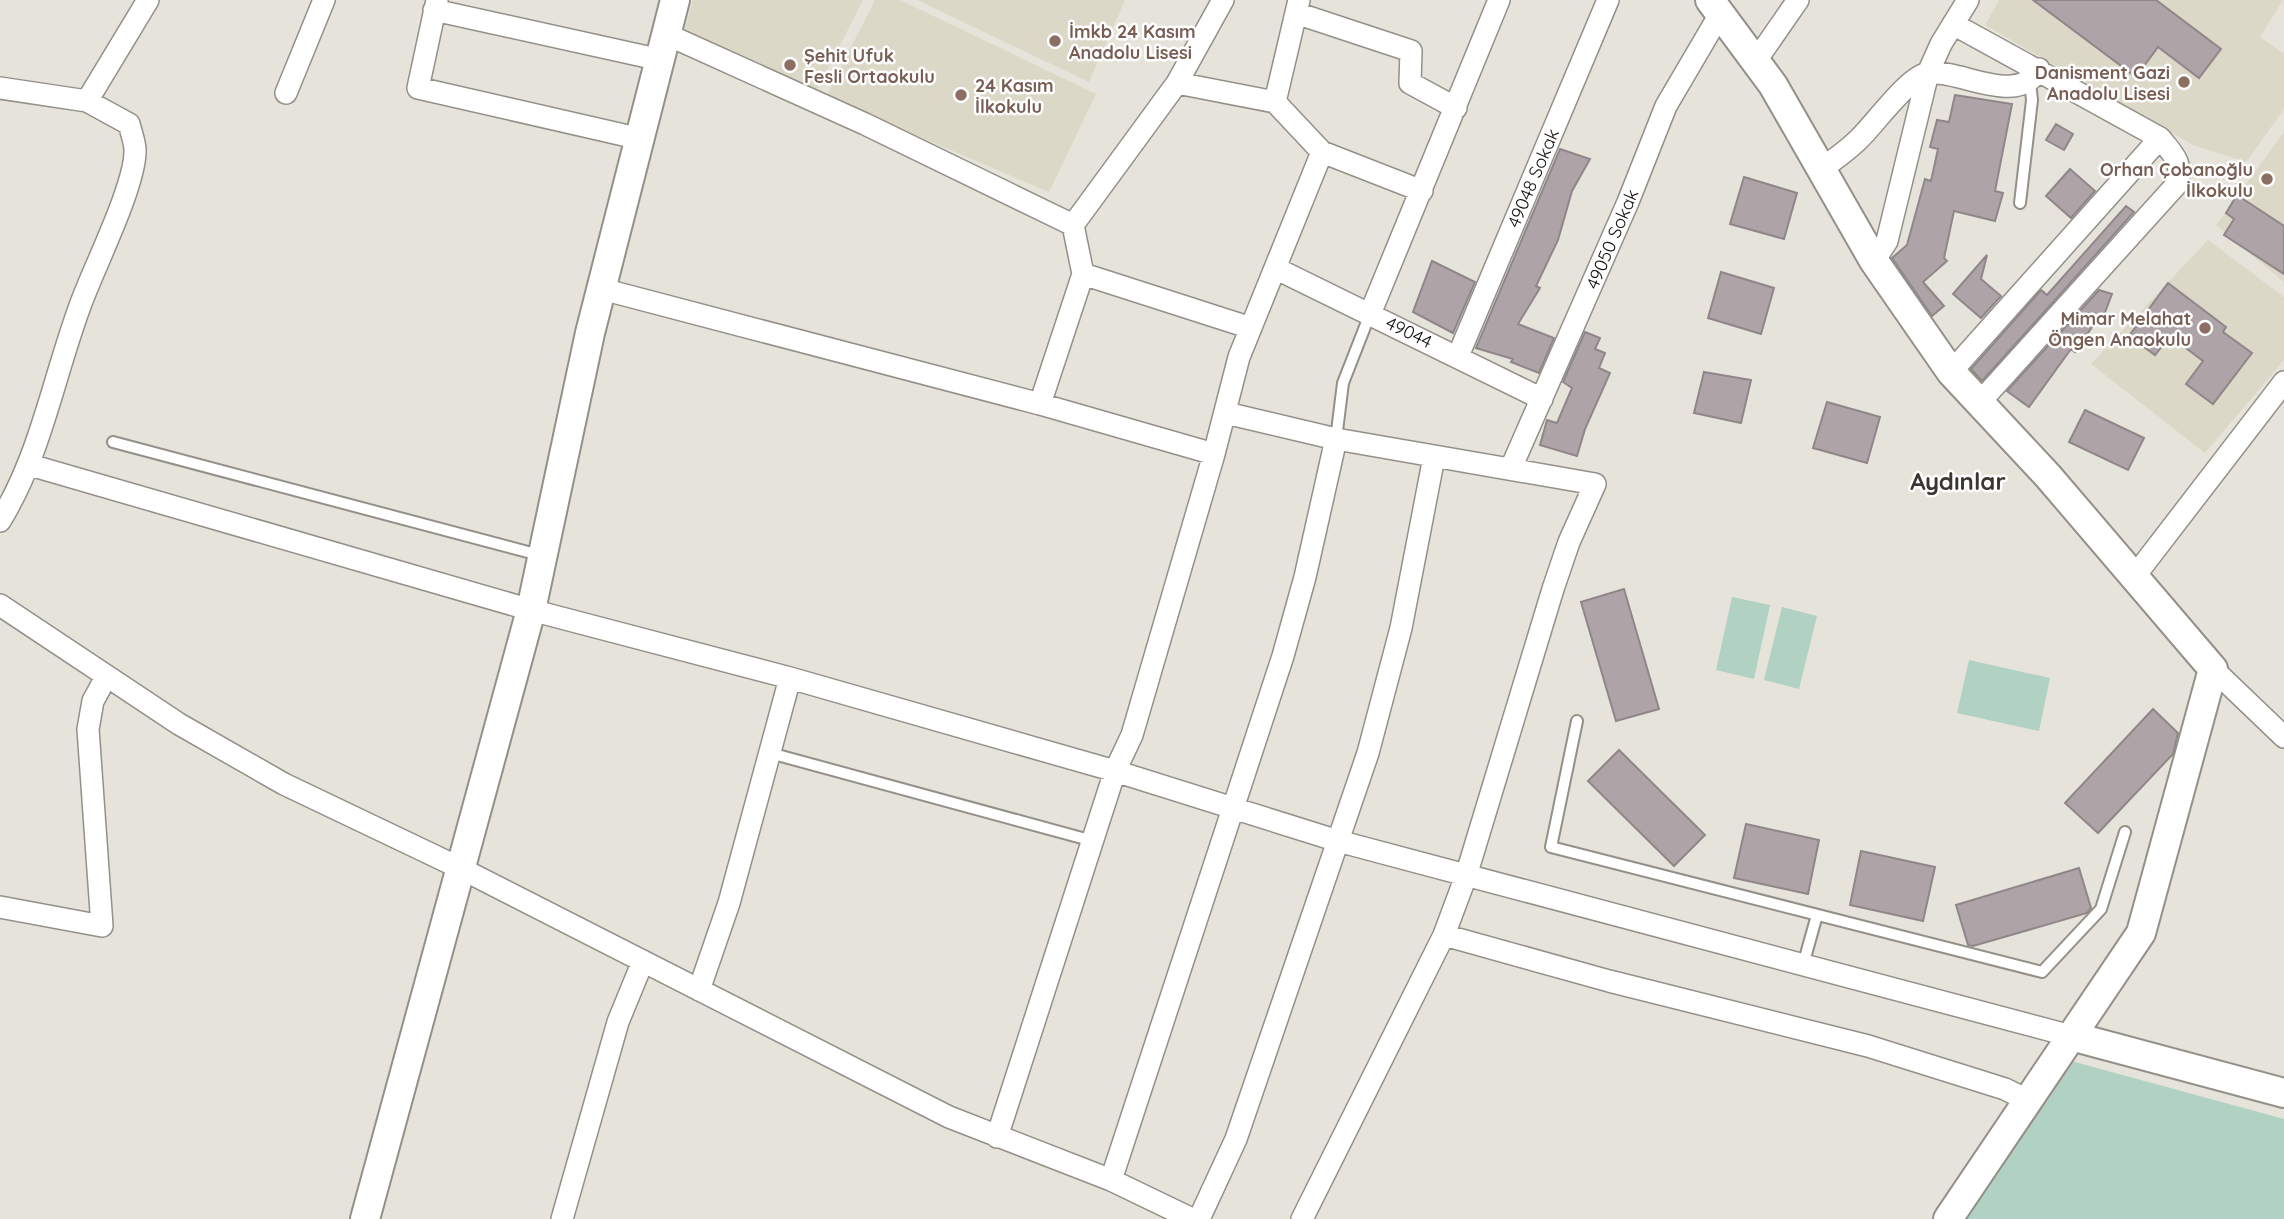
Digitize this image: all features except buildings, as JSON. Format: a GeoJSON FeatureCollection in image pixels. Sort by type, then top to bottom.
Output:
{"type":"FeatureCollection","features":[{"type":"Feature","properties":{"kind":"street"},"geometry":{"type":"LineString","coordinates":[[286,93],[324,0]]}},
{"type":"Feature","properties":{"kind":"street"},"geometry":{"type":"LineString","coordinates":[[365,1219],[531,610],[602,289],[675,0]]}},
{"type":"Feature","properties":{"kind":"street"},"geometry":{"type":"LineString","coordinates":[[1040,404],[1083,274],[1073,225],[1177,83],[1223,0]]}},
{"type":"Feature","properties":{"kind":"street"},"geometry":{"type":"LineString","coordinates":[[1370,314],[1499,0]]}},
{"type":"Feature","properties":{"kind":"street","name":"49048 Sokak"},"geometry":{"type":"LineString","coordinates":[[1458,356],[1608,0]]}},
{"type":"Feature","properties":{"kind":"street"},"geometry":{"type":"LineString","coordinates":[[1755,62],[1798,0]]}},
{"type":"Feature","properties":{"kind":"street"},"geometry":{"type":"LineString","coordinates":[[1874,261],[1887,241],[1928,73],[1968,0]]}},
{"type":"Feature","properties":{"kind":"street"},"geometry":{"type":"LineString","coordinates":[[87,101],[142,2]]}},
{"type":"Feature","properties":{"kind":"street"},"geometry":{"type":"LineString","coordinates":[[641,139],[418,88],[436,5],[664,48],[865,124],[1073,225]]}},
{"type":"Feature","properties":{"kind":"street"},"geometry":{"type":"LineString","coordinates":[[1275,102],[1297,7],[1411,51],[1410,83],[1456,108]]}},
{"type":"Feature","properties":{"kind":"street"},"geometry":{"type":"LineString","coordinates":[[1715,7],[1773,85],[1874,261],[1951,372],[2048,476],[2213,669],[2284,737]]}},
{"type":"Feature","properties":{"kind":"street","name":"49050 Sokak"},"geometry":{"type":"LineString","coordinates":[[1511,468],[1628,202],[1666,106],[1715,7]]}},
{"type":"Feature","properties":{"kind":"street"},"geometry":{"type":"LineString","coordinates":[[1953,24],[2035,75],[2160,138],[2178,160],[2180,175],[2177,184],[1980,402]]}},
{"type":"Feature","properties":{"kind":"street"},"geometry":{"type":"LineString","coordinates":[[1821,169],[1858,140],[1911,82],[1928,73],[2014,87],[2035,75]]}},
{"type":"Feature","properties":{"kind":"street"},"geometry":{"type":"LineString","coordinates":[[1177,83],[1275,102],[1322,152],[1422,191]]}},
{"type":"Feature","properties":{"kind":"street"},"geometry":{"type":"LineString","coordinates":[[0,88],[87,101],[129,124],[135,151],[125,190],[64,349],[30,465],[0,521]]}},
{"type":"Feature","properties":{"kind":"street"},"geometry":{"type":"LineString","coordinates":[[1951,372],[2160,138]]}},
{"type":"Feature","properties":{"kind":"street"},"geometry":{"type":"LineString","coordinates":[[997,1137],[1115,771],[1132,735],[1226,413],[1239,357],[1322,152]]}},
{"type":"Feature","properties":{"kind":"street","name":"49044"},"geometry":{"type":"LineString","coordinates":[[1275,268],[1542,399]]}},
{"type":"Feature","properties":{"kind":"street"},"geometry":{"type":"LineString","coordinates":[[1083,274],[1251,328]]}},
{"type":"Feature","properties":{"kind":"street"},"geometry":{"type":"LineString","coordinates":[[602,289],[1040,404],[1214,454]]}},
{"type":"Feature","properties":{"kind":"street"},"geometry":{"type":"LineString","coordinates":[[2134,577],[2284,382]]}},
{"type":"Feature","properties":{"kind":"street"},"geometry":{"type":"LineString","coordinates":[[1226,413],[1336,439],[1595,484],[1557,577],[1466,876],[1444,935],[1301,1219]]}},
{"type":"Feature","properties":{"kind":"street"},"geometry":{"type":"LineString","coordinates":[[1111,1180],[1235,809],[1305,577],[1336,439]]}},
{"type":"Feature","properties":{"kind":"street"},"geometry":{"type":"LineString","coordinates":[[1199,1219],[1236,1139],[1387,691],[1434,457]]}},
{"type":"Feature","properties":{"kind":"street"},"geometry":{"type":"LineString","coordinates":[[30,465],[531,610],[790,678],[1115,771],[1338,841],[2284,1093]]}},
{"type":"Feature","properties":{"kind":"street"},"geometry":{"type":"LineString","coordinates":[[0,605],[189,731],[273,779],[460,868],[949,1117],[1111,1180],[1192,1219]]}},
{"type":"Feature","properties":{"kind":"street"},"geometry":{"type":"LineString","coordinates":[[1948,1219],[2141,933],[2213,669]]}},
{"type":"Feature","properties":{"kind":"street"},"geometry":{"type":"LineString","coordinates":[[0,907],[102,926],[88,729],[93,701],[106,677]]}},
{"type":"Feature","properties":{"kind":"street"},"geometry":{"type":"LineString","coordinates":[[699,990],[729,903],[790,678]]}},
{"type":"Feature","properties":{"kind":"street"},"geometry":{"type":"LineString","coordinates":[[1444,935],[1609,981],[1868,1046],[2005,1089],[2027,1100]]}},
{"type":"Feature","properties":{"kind":"street"},"geometry":{"type":"LineString","coordinates":[[562,1219],[618,1022],[643,961]]}},
{"type":"Feature","properties":{"kind":"lane"},"geometry":{"type":"LineString","coordinates":[[2020,203],[2035,75]]}},
{"type":"Feature","properties":{"kind":"lane"},"geometry":{"type":"LineString","coordinates":[[1336,439],[1343,383],[1370,314]]}},
{"type":"Feature","properties":{"kind":"lane"},"geometry":{"type":"LineString","coordinates":[[113,442],[542,555]]}},
{"type":"Feature","properties":{"kind":"lane"},"geometry":{"type":"LineString","coordinates":[[1577,720],[1551,847],[2042,972],[2101,909],[2125,832]]}},
{"type":"Feature","properties":{"kind":"lane"},"geometry":{"type":"LineString","coordinates":[[770,753],[1093,841]]}},
{"type":"Feature","properties":{"kind":"lane"},"geometry":{"type":"LineString","coordinates":[[1803,965],[1818,915]]}},
{"type":"Feature","properties":{"kind":"shaded area","name":"Şehit Ufuk Fesli Ortaokulu"},"geometry":{"type":"Polygon","coordinates":[[[693,0],[863,0],[816,92],[683,37],[693,0]]]}},
{"type":"Feature","properties":{"kind":"shaded area","name":"24 Kasım İlkokulu"},"geometry":{"type":"Polygon","coordinates":[[[875,0],[900,0],[1096,94],[1049,192],[826,97],[875,0]]]}},
{"type":"Feature","properties":{"kind":"shaded area","name":"İmkb 24 Kasım Anadolu Lisesi"},"geometry":{"type":"Polygon","coordinates":[[[917,0],[1125,0],[1089,82],[917,0]]]}},
{"type":"Feature","properties":{"kind":"shaded area","name":"Danisment Gazi Anadolu Lisesi"},"geometry":{"type":"Polygon","coordinates":[[[1999,0],[2283,0],[2260,37],[2284,54],[2284,109],[2246,162],[2193,145],[1985,25],[1999,0]]]}},
{"type":"Feature","properties":{"kind":"shaded area","name":"Orhan Çobanoğlu İlkokulu"},"geometry":{"type":"Polygon","coordinates":[[[2284,132],[2284,282],[2216,225],[2284,132]]]}},
{"type":"Feature","properties":{"kind":"shaded area","name":"Mimar Melahat Öngen Anaokulu"},"geometry":{"type":"Polygon","coordinates":[[[2208,240],[2284,297],[2284,360],[2205,453],[2091,364],[2208,240]]]}},
{"type":"Feature","properties":{"kind":"green space"},"geometry":{"type":"Polygon","coordinates":[[[1732,597],[1770,605],[1754,679],[1716,670],[1732,597]]]}},
{"type":"Feature","properties":{"kind":"green space"},"geometry":{"type":"Polygon","coordinates":[[[1782,607],[1817,616],[1799,689],[1764,680],[1782,607]]]}},
{"type":"Feature","properties":{"kind":"green space"},"geometry":{"type":"Polygon","coordinates":[[[1969,660],[2050,678],[2039,731],[1957,713],[1969,660]]]}},
{"type":"Feature","properties":{"kind":"green space"},"geometry":{"type":"Polygon","coordinates":[[[2064,1059],[2284,1119],[2284,1219],[1966,1219],[2064,1059]]]}},
{"type":"Feature","properties":{"kind":"place","name":"İmkb 24 Kasım Anadolu Lisesi"},"geometry":{"type":"Point","coordinates":[1055,41]}},
{"type":"Feature","properties":{"kind":"place","name":"Şehit Ufuk Fesli Ortaokulu"},"geometry":{"type":"Point","coordinates":[790,65]}},
{"type":"Feature","properties":{"kind":"place","name":"Danisment Gazi Anadolu Lisesi"},"geometry":{"type":"Point","coordinates":[2184,82]}},
{"type":"Feature","properties":{"kind":"place","name":"24 Kasım İlkokulu"},"geometry":{"type":"Point","coordinates":[961,95]}},
{"type":"Feature","properties":{"kind":"place","name":"Orhan Çobanoğlu İlkokulu"},"geometry":{"type":"Point","coordinates":[2267,179]}},
{"type":"Feature","properties":{"kind":"place","name":"Mimar Melahat Öngen Anaokulu"},"geometry":{"type":"Point","coordinates":[2205,328]}},
{"type":"Feature","properties":{"kind":"district","name":"Aydınlar"},"geometry":{"type":"Point","coordinates":[1958,481]}}]}
